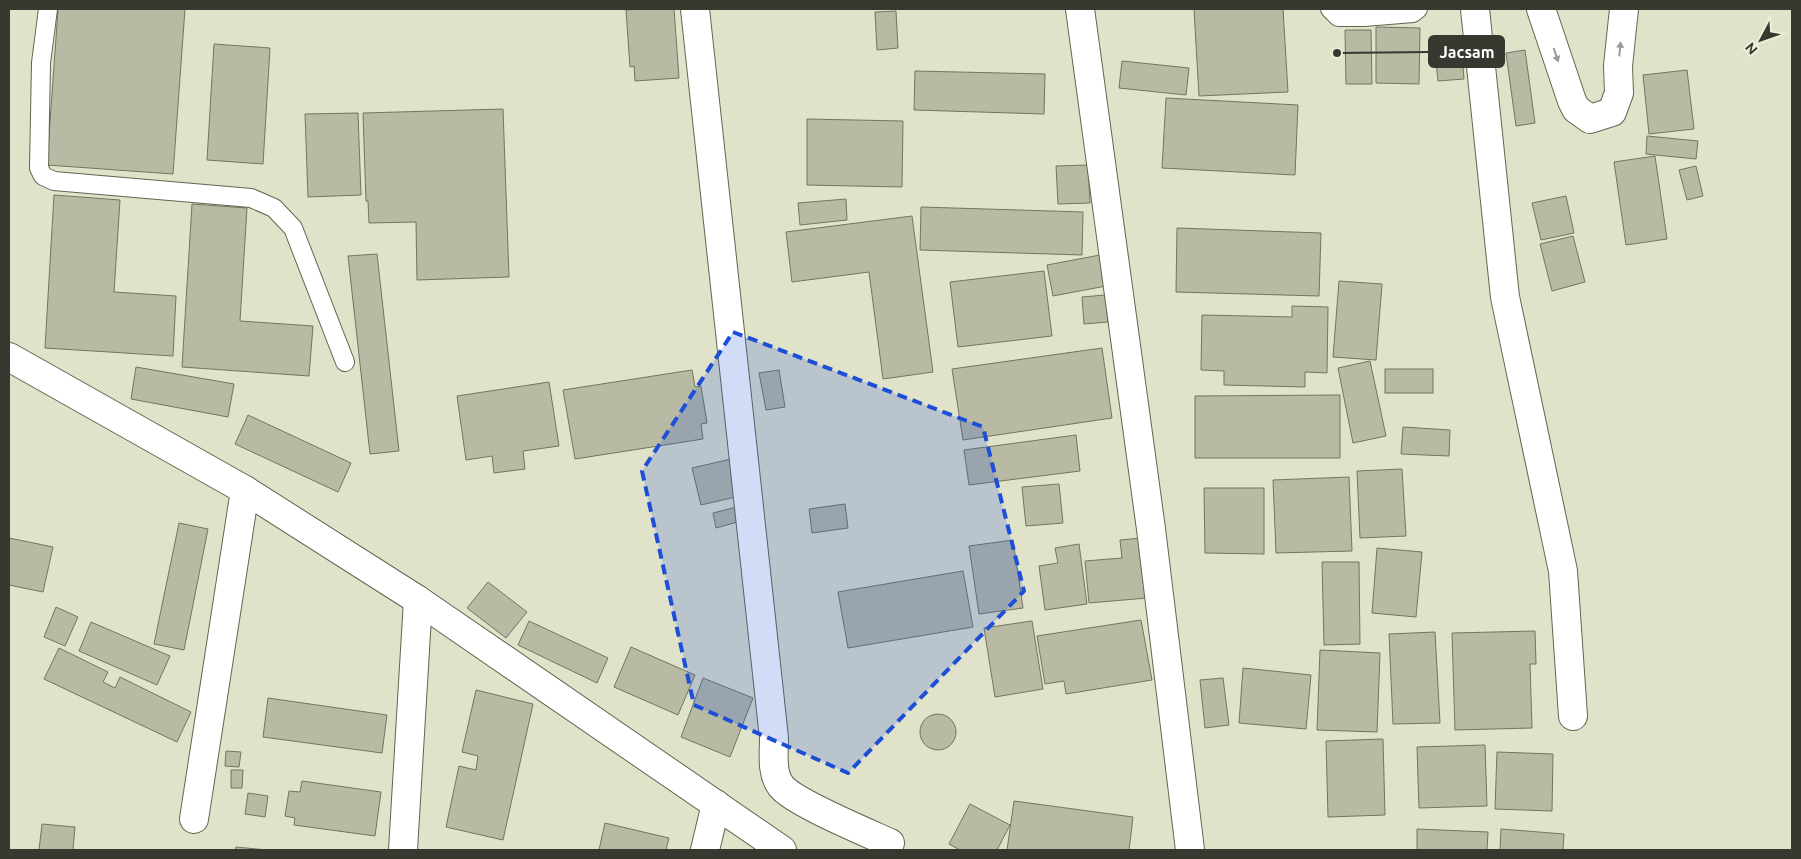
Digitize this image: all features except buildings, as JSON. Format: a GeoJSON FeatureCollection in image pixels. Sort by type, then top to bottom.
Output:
{"type":"FeatureCollection","features":[{"type":"Feature","properties":{"kind":"street"},"geometry":{"type":"LineString","coordinates":[[695,9],[774,738],[774,766],[781,786],[798,800],[890,843]]}},
{"type":"Feature","properties":{"kind":"street"},"geometry":{"type":"LineString","coordinates":[[1080,9],[1149,519],[1190,850]]}},
{"type":"Feature","properties":{"kind":"street"},"geometry":{"type":"LineString","coordinates":[[1475,9],[1505,297],[1563,571],[1573,716]]}},
{"type":"Feature","properties":{"kind":"street"},"geometry":{"type":"LineString","coordinates":[[1541,9],[1572,101],[1576,108],[1590,119],[1612,112],[1620,93],[1618,66],[1624,9]]}},
{"type":"Feature","properties":{"kind":"street"},"geometry":{"type":"LineString","coordinates":[[9,357],[245,490],[418,600],[782,850]]}},
{"type":"Feature","properties":{"kind":"street"},"geometry":{"type":"LineString","coordinates":[[194,819],[245,490]]}},
{"type":"Feature","properties":{"kind":"street"},"geometry":{"type":"LineString","coordinates":[[403,850],[418,600]]}},
{"type":"Feature","properties":{"kind":"street"},"geometry":{"type":"LineString","coordinates":[[705,850],[716,804]]}},
{"type":"Feature","properties":{"kind":"lane"},"geometry":{"type":"LineString","coordinates":[[48,9],[41,63],[40,168],[43,176],[54,181],[251,198],[274,208],[293,228],[345,362]]}},
{"type":"Feature","properties":{"kind":"lane"},"geometry":{"type":"LineString","coordinates":[[1330,9],[1338,17],[1413,13],[1418,9]]}},
{"type":"Feature","properties":{"kind":"highlighted area"},"geometry":{"type":"Polygon","coordinates":[[[733,332],[983,427],[1024,591],[848,773],[694,705],[642,471],[733,332]]]}},
{"type":"Feature","properties":{"kind":"place","name":"Jacsam"},"geometry":{"type":"Point","coordinates":[1337,53]}}]}
